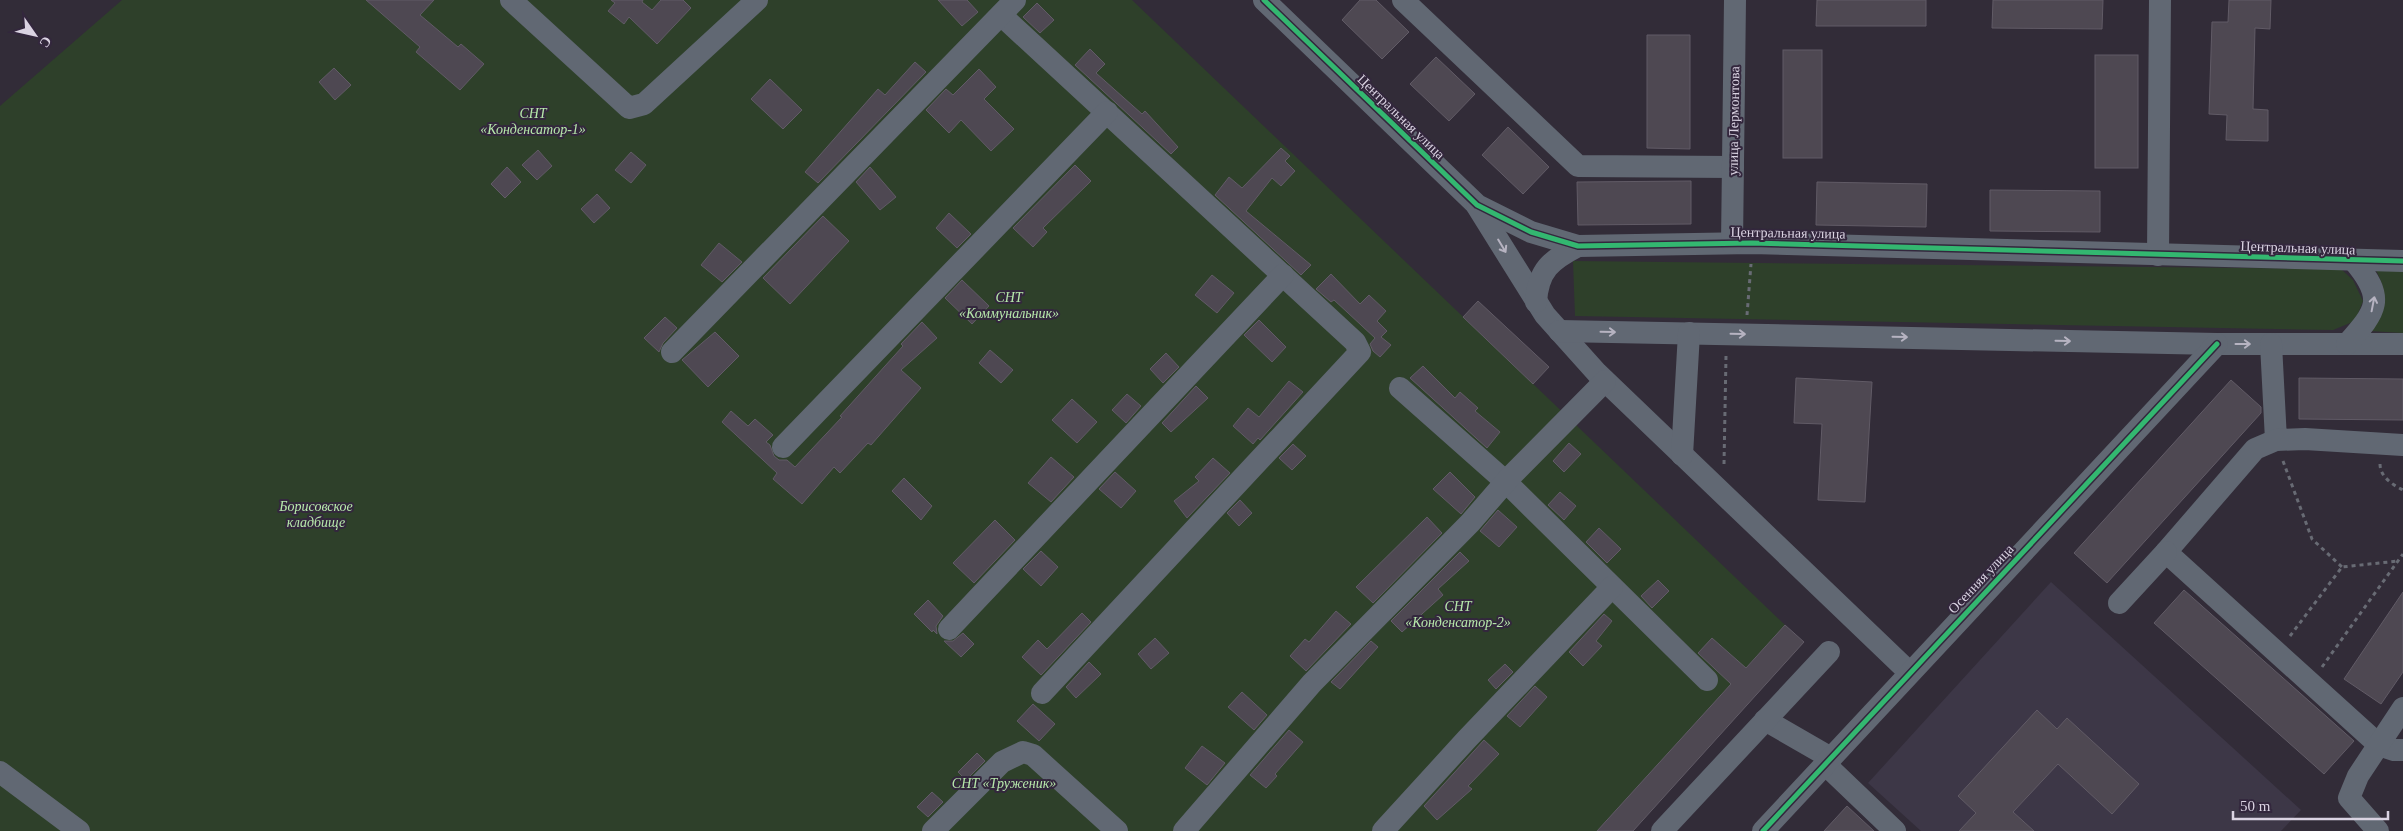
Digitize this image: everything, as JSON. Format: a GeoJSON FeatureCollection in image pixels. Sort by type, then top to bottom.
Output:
{"type":"FeatureCollection","features":[{"type":"Feature","properties":{"kind":"street"},"geometry":{"type":"LineString","coordinates":[[511,0],[629,108],[644,104],[753,2]]}},
{"type":"Feature","properties":{"kind":"street","name":"Центральная улица"},"geometry":{"type":"LineString","coordinates":[[1264,0],[1477,205],[1530,232],[1578,246],[1742,243],[2403,261]]}},
{"type":"Feature","properties":{"kind":"street"},"geometry":{"type":"LineString","coordinates":[[1403,0],[1578,166],[1733,167]]}},
{"type":"Feature","properties":{"kind":"street","name":"улица Лермонтова"},"geometry":{"type":"LineString","coordinates":[[1735,0],[1733,167],[1742,243]]}},
{"type":"Feature","properties":{"kind":"street"},"geometry":{"type":"LineString","coordinates":[[2158,255],[2160,0]]}},
{"type":"Feature","properties":{"kind":"street"},"geometry":{"type":"LineString","coordinates":[[672,352],[1005,6],[1106,112],[1355,342],[1360,352],[1042,694]]}},
{"type":"Feature","properties":{"kind":"street"},"geometry":{"type":"LineString","coordinates":[[783,447],[1106,112]]}},
{"type":"Feature","properties":{"kind":"street"},"geometry":{"type":"LineString","coordinates":[[1477,205],[1536,302],[1559,331],[1605,381],[1909,672]]}},
{"type":"Feature","properties":{"kind":"street"},"geometry":{"type":"LineString","coordinates":[[1536,302],[1537,290],[1543,272],[1555,258],[1578,246]]}},
{"type":"Feature","properties":{"kind":"street"},"geometry":{"type":"LineString","coordinates":[[2347,344],[2370,318],[2375,297],[2370,280],[2354,261]]}},
{"type":"Feature","properties":{"kind":"street"},"geometry":{"type":"LineString","coordinates":[[949,629],[1283,275]]}},
{"type":"Feature","properties":{"kind":"street"},"geometry":{"type":"LineString","coordinates":[[1559,331],[2217,344],[2403,344]]}},
{"type":"Feature","properties":{"kind":"street"},"geometry":{"type":"LineString","coordinates":[[1682,455],[1689,333]]}},
{"type":"Feature","properties":{"kind":"street","name":"Осенняя улица"},"geometry":{"type":"LineString","coordinates":[[1763,831],[1909,672],[2217,344]]}},
{"type":"Feature","properties":{"kind":"street"},"geometry":{"type":"LineString","coordinates":[[2271,344],[2276,440]]}},
{"type":"Feature","properties":{"kind":"street"},"geometry":{"type":"LineString","coordinates":[[1184,831],[1312,683],[1470,523],[1506,482],[1605,381]]}},
{"type":"Feature","properties":{"kind":"street"},"geometry":{"type":"LineString","coordinates":[[1400,388],[1506,482],[1706,680]]}},
{"type":"Feature","properties":{"kind":"street"},"geometry":{"type":"LineString","coordinates":[[2119,603],[2255,449],[2276,440],[2305,439],[2403,445]]}},
{"type":"Feature","properties":{"kind":"street"},"geometry":{"type":"LineString","coordinates":[[2166,552],[2379,744],[2394,750],[2403,750]]}},
{"type":"Feature","properties":{"kind":"street"},"geometry":{"type":"LineString","coordinates":[[1383,831],[1467,739],[1612,587]]}},
{"type":"Feature","properties":{"kind":"street"},"geometry":{"type":"LineString","coordinates":[[1662,831],[1829,652]]}},
{"type":"Feature","properties":{"kind":"street"},"geometry":{"type":"LineString","coordinates":[[2378,831],[2349,798],[2358,776],[2403,708]]}},
{"type":"Feature","properties":{"kind":"street"},"geometry":{"type":"LineString","coordinates":[[1765,720],[1828,761],[1895,831]]}},
{"type":"Feature","properties":{"kind":"street"},"geometry":{"type":"LineString","coordinates":[[933,831],[1002,762],[1023,752],[1033,755],[1118,831]]}},
{"type":"Feature","properties":{"kind":"street"},"geometry":{"type":"LineString","coordinates":[[0,772],[79,831]]}},
{"type":"Feature","properties":{"kind":"path"},"geometry":{"type":"LineString","coordinates":[[1723,494],[1726,353],[1744,353],[1746,334],[1742,243]]}},
{"type":"Feature","properties":{"kind":"path"},"geometry":{"type":"LineString","coordinates":[[2276,440],[2312,539],[2342,567]]}},
{"type":"Feature","properties":{"kind":"path"},"geometry":{"type":"LineString","coordinates":[[2379,444],[2380,469],[2388,481],[2403,490]]}},
{"type":"Feature","properties":{"kind":"path"},"geometry":{"type":"LineString","coordinates":[[2310,683],[2403,554]]}},
{"type":"Feature","properties":{"kind":"path"},"geometry":{"type":"LineString","coordinates":[[2277,653],[2342,567],[2398,561]]}},
{"type":"Feature","properties":{"kind":"shaded area"},"geometry":{"type":"Polygon","coordinates":[[[2051,582],[2301,810],[2281,831],[1921,831],[1868,783],[2051,582]]]}},
{"type":"Feature","properties":{"kind":"green space"},"geometry":{"type":"Polygon","coordinates":[[[122,0],[1132,0],[1785,625],[1597,831],[0,831],[0,106],[122,0]]]}},
{"type":"Feature","properties":{"kind":"green space"},"geometry":{"type":"Polygon","coordinates":[[[1573,261],[2341,269],[2353,280],[2363,301],[2355,321],[2333,330],[1575,316],[1573,261]]]}},
{"type":"Feature","properties":{"kind":"green space"},"geometry":{"type":"Polygon","coordinates":[[[2376,270],[2403,270],[2403,333],[2371,331],[2380,316],[2384,301],[2380,278],[2376,270]]]}},
{"type":"Feature","properties":{"kind":"building"},"geometry":{"type":"Polygon","coordinates":[[[366,0],[434,0],[420,15],[458,47],[461,44],[484,64],[460,90],[416,52],[420,47],[366,0]]]}},
{"type":"Feature","properties":{"kind":"building"},"geometry":{"type":"Polygon","coordinates":[[[611,0],[643,0],[642,2],[652,10],[661,0],[683,0],[691,8],[657,44],[629,17],[624,24],[608,11],[615,3],[611,0]]]}},
{"type":"Feature","properties":{"kind":"building"},"geometry":{"type":"Polygon","coordinates":[[[938,0],[967,0],[978,12],[962,26],[938,0]]]}},
{"type":"Feature","properties":{"kind":"building"},"geometry":{"type":"Polygon","coordinates":[[[1360,0],[1376,0],[1409,32],[1382,59],[1342,20],[1360,0]]]}},
{"type":"Feature","properties":{"kind":"building"},"geometry":{"type":"Polygon","coordinates":[[[1817,0],[1926,0],[1926,26],[1816,26],[1817,0]]]}},
{"type":"Feature","properties":{"kind":"building"},"geometry":{"type":"Polygon","coordinates":[[[1993,0],[2103,0],[2102,29],[1992,28],[1993,0]]]}},
{"type":"Feature","properties":{"kind":"building"},"geometry":{"type":"Polygon","coordinates":[[[2229,0],[2271,0],[2270,29],[2255,28],[2253,109],[2268,110],[2268,141],[2226,140],[2227,115],[2209,114],[2212,22],[2228,22],[2229,0]]]}},
{"type":"Feature","properties":{"kind":"building"},"geometry":{"type":"Polygon","coordinates":[[[1037,3],[1054,20],[1040,33],[1023,17],[1037,3]]]}},
{"type":"Feature","properties":{"kind":"building"},"geometry":{"type":"Polygon","coordinates":[[[1647,35],[1690,35],[1690,149],[1647,148],[1647,35]]]}},
{"type":"Feature","properties":{"kind":"building"},"geometry":{"type":"Polygon","coordinates":[[[1090,49],[1105,64],[1096,73],[1142,114],[1145,111],[1178,147],[1171,154],[1075,65],[1090,49]]]}},
{"type":"Feature","properties":{"kind":"building"},"geometry":{"type":"Polygon","coordinates":[[[1783,50],[1822,50],[1822,158],[1783,158],[1783,50]]]}},
{"type":"Feature","properties":{"kind":"building"},"geometry":{"type":"Polygon","coordinates":[[[2095,55],[2138,55],[2138,168],[2095,168],[2095,55]]]}},
{"type":"Feature","properties":{"kind":"building"},"geometry":{"type":"Polygon","coordinates":[[[1436,57],[1475,94],[1449,121],[1410,84],[1436,57]]]}},
{"type":"Feature","properties":{"kind":"building"},"geometry":{"type":"Polygon","coordinates":[[[915,62],[926,72],[818,183],[805,172],[878,89],[885,95],[915,62]]]}},
{"type":"Feature","properties":{"kind":"building"},"geometry":{"type":"Polygon","coordinates":[[[334,68],[351,85],[335,100],[319,82],[334,68]]]}},
{"type":"Feature","properties":{"kind":"building"},"geometry":{"type":"Polygon","coordinates":[[[979,69],[996,87],[984,99],[1014,129],[991,151],[961,120],[949,133],[926,110],[946,89],[953,95],[979,69]]]}},
{"type":"Feature","properties":{"kind":"building"},"geometry":{"type":"Polygon","coordinates":[[[770,79],[802,110],[783,129],[751,99],[770,79]]]}},
{"type":"Feature","properties":{"kind":"building"},"geometry":{"type":"Polygon","coordinates":[[[1508,127],[1549,167],[1523,194],[1482,155],[1508,127]]]}},
{"type":"Feature","properties":{"kind":"building"},"geometry":{"type":"Polygon","coordinates":[[[1281,148],[1290,156],[1285,161],[1295,171],[1281,186],[1272,178],[1246,211],[1311,265],[1301,275],[1215,195],[1229,177],[1242,188],[1281,148]]]}},
{"type":"Feature","properties":{"kind":"building"},"geometry":{"type":"Polygon","coordinates":[[[538,150],[552,166],[537,180],[522,165],[538,150]]]}},
{"type":"Feature","properties":{"kind":"building"},"geometry":{"type":"Polygon","coordinates":[[[631,152],[646,165],[631,183],[615,170],[631,152]]]}},
{"type":"Feature","properties":{"kind":"building"},"geometry":{"type":"Polygon","coordinates":[[[1075,165],[1091,181],[1043,228],[1047,232],[1033,247],[1013,228],[1075,165]]]}},
{"type":"Feature","properties":{"kind":"building"},"geometry":{"type":"Polygon","coordinates":[[[507,167],[521,182],[505,198],[491,184],[507,167]]]}},
{"type":"Feature","properties":{"kind":"building"},"geometry":{"type":"Polygon","coordinates":[[[870,167],[896,197],[880,210],[856,182],[870,167]]]}},
{"type":"Feature","properties":{"kind":"building"},"geometry":{"type":"Polygon","coordinates":[[[1691,181],[1691,224],[1578,225],[1577,182],[1691,181]]]}},
{"type":"Feature","properties":{"kind":"building"},"geometry":{"type":"Polygon","coordinates":[[[1817,182],[1927,184],[1926,227],[1816,225],[1817,182]]]}},
{"type":"Feature","properties":{"kind":"building"},"geometry":{"type":"Polygon","coordinates":[[[1990,190],[2100,191],[2100,232],[1990,231],[1990,190]]]}},
{"type":"Feature","properties":{"kind":"building"},"geometry":{"type":"Polygon","coordinates":[[[597,194],[610,208],[594,223],[581,209],[597,194]]]}},
{"type":"Feature","properties":{"kind":"building"},"geometry":{"type":"Polygon","coordinates":[[[949,213],[971,234],[957,248],[936,228],[949,213]]]}},
{"type":"Feature","properties":{"kind":"building"},"geometry":{"type":"Polygon","coordinates":[[[823,216],[849,241],[790,304],[763,278],[823,216]]]}},
{"type":"Feature","properties":{"kind":"building"},"geometry":{"type":"Polygon","coordinates":[[[719,243],[742,262],[722,282],[701,265],[719,243]]]}},
{"type":"Feature","properties":{"kind":"building"},"geometry":{"type":"Polygon","coordinates":[[[1331,274],[1360,304],[1369,295],[1386,311],[1377,321],[1387,331],[1381,337],[1391,345],[1380,357],[1373,351],[1370,344],[1375,338],[1334,300],[1331,302],[1316,289],[1331,274]]]}},
{"type":"Feature","properties":{"kind":"building"},"geometry":{"type":"Polygon","coordinates":[[[1212,275],[1234,293],[1217,313],[1195,295],[1212,275]]]}},
{"type":"Feature","properties":{"kind":"building"},"geometry":{"type":"Polygon","coordinates":[[[962,280],[989,306],[972,324],[945,298],[962,280]]]}},
{"type":"Feature","properties":{"kind":"building"},"geometry":{"type":"Polygon","coordinates":[[[1478,301],[1549,367],[1533,384],[1463,317],[1478,301]]]}},
{"type":"Feature","properties":{"kind":"building"},"geometry":{"type":"Polygon","coordinates":[[[665,317],[677,328],[663,343],[659,352],[644,338],[665,317]]]}},
{"type":"Feature","properties":{"kind":"building"},"geometry":{"type":"Polygon","coordinates":[[[1259,320],[1286,347],[1272,362],[1244,335],[1259,320]]]}},
{"type":"Feature","properties":{"kind":"building"},"geometry":{"type":"Polygon","coordinates":[[[922,322],[937,338],[901,370],[921,388],[871,445],[868,443],[840,473],[834,467],[802,504],[773,479],[777,473],[722,422],[731,411],[748,426],[755,419],[773,435],[766,442],[770,445],[774,456],[779,460],[787,460],[795,467],[842,417],[840,416],[922,322]]]}},
{"type":"Feature","properties":{"kind":"building"},"geometry":{"type":"Polygon","coordinates":[[[715,332],[739,356],[708,387],[682,360],[715,332]]]}},
{"type":"Feature","properties":{"kind":"building"},"geometry":{"type":"Polygon","coordinates":[[[990,350],[1013,370],[1001,383],[979,363],[990,350]]]}},
{"type":"Feature","properties":{"kind":"building"},"geometry":{"type":"Polygon","coordinates":[[[1166,353],[1179,367],[1163,383],[1150,369],[1166,353]]]}},
{"type":"Feature","properties":{"kind":"building"},"geometry":{"type":"Polygon","coordinates":[[[1423,366],[1455,398],[1460,392],[1478,408],[1475,411],[1500,432],[1487,448],[1410,378],[1423,366]]]}},
{"type":"Feature","properties":{"kind":"building"},"geometry":{"type":"Polygon","coordinates":[[[1796,378],[1872,382],[1865,502],[1818,500],[1822,424],[1794,423],[1796,378]]]}},
{"type":"Feature","properties":{"kind":"building"},"geometry":{"type":"Polygon","coordinates":[[[2299,378],[2403,379],[2403,420],[2299,419],[2299,378]]]}},
{"type":"Feature","properties":{"kind":"building"},"geometry":{"type":"Polygon","coordinates":[[[2231,380],[2261,407],[2261,413],[2107,583],[2074,553],[2231,380]]]}},
{"type":"Feature","properties":{"kind":"building"},"geometry":{"type":"Polygon","coordinates":[[[1289,381],[1303,392],[1260,440],[1258,438],[1253,444],[1233,426],[1248,408],[1259,417],[1289,381]]]}},
{"type":"Feature","properties":{"kind":"building"},"geometry":{"type":"Polygon","coordinates":[[[1196,386],[1208,398],[1171,432],[1162,423],[1196,386]]]}},
{"type":"Feature","properties":{"kind":"building"},"geometry":{"type":"Polygon","coordinates":[[[1127,394],[1141,406],[1126,423],[1112,410],[1127,394]]]}},
{"type":"Feature","properties":{"kind":"building"},"geometry":{"type":"Polygon","coordinates":[[[1072,399],[1097,422],[1077,443],[1052,420],[1072,399]]]}},
{"type":"Feature","properties":{"kind":"building"},"geometry":{"type":"Polygon","coordinates":[[[1569,443],[1581,454],[1564,472],[1553,461],[1569,443]]]}},
{"type":"Feature","properties":{"kind":"building"},"geometry":{"type":"Polygon","coordinates":[[[1293,444],[1306,456],[1292,470],[1279,458],[1293,444]]]}},
{"type":"Feature","properties":{"kind":"building"},"geometry":{"type":"Polygon","coordinates":[[[1051,457],[1074,477],[1051,502],[1028,483],[1051,457]]]}},
{"type":"Feature","properties":{"kind":"building"},"geometry":{"type":"Polygon","coordinates":[[[1213,458],[1230,473],[1187,518],[1174,501],[1199,481],[1195,477],[1213,458]]]}},
{"type":"Feature","properties":{"kind":"building"},"geometry":{"type":"Polygon","coordinates":[[[1115,472],[1136,491],[1121,508],[1099,489],[1115,472]]]}},
{"type":"Feature","properties":{"kind":"building"},"geometry":{"type":"Polygon","coordinates":[[[1450,472],[1475,497],[1461,514],[1433,489],[1450,472]]]}},
{"type":"Feature","properties":{"kind":"building"},"geometry":{"type":"Polygon","coordinates":[[[904,478],[932,506],[921,520],[892,491],[904,478]]]}},
{"type":"Feature","properties":{"kind":"building"},"geometry":{"type":"Polygon","coordinates":[[[1560,492],[1576,506],[1564,520],[1548,505],[1560,492]]]}},
{"type":"Feature","properties":{"kind":"building"},"geometry":{"type":"Polygon","coordinates":[[[1240,500],[1252,513],[1239,526],[1227,513],[1240,500]]]}},
{"type":"Feature","properties":{"kind":"building"},"geometry":{"type":"Polygon","coordinates":[[[1498,510],[1517,527],[1499,547],[1480,531],[1498,510]]]}},
{"type":"Feature","properties":{"kind":"building"},"geometry":{"type":"Polygon","coordinates":[[[1427,517],[1442,533],[1373,603],[1356,587],[1427,517]]]}},
{"type":"Feature","properties":{"kind":"building"},"geometry":{"type":"Polygon","coordinates":[[[995,520],[1015,540],[974,583],[953,563],[995,520]]]}},
{"type":"Feature","properties":{"kind":"building"},"geometry":{"type":"Polygon","coordinates":[[[1599,528],[1621,549],[1607,563],[1586,542],[1599,528]]]}},
{"type":"Feature","properties":{"kind":"building"},"geometry":{"type":"Polygon","coordinates":[[[1041,551],[1058,567],[1041,586],[1023,569],[1041,551]]]}},
{"type":"Feature","properties":{"kind":"building"},"geometry":{"type":"Polygon","coordinates":[[[1460,552],[1469,561],[1438,589],[1443,595],[1402,632],[1391,621],[1460,552]]]}},
{"type":"Feature","properties":{"kind":"building"},"geometry":{"type":"Polygon","coordinates":[[[1658,580],[1669,591],[1652,608],[1641,596],[1658,580]]]}},
{"type":"Feature","properties":{"kind":"building"},"geometry":{"type":"Polygon","coordinates":[[[2184,590],[2354,741],[2324,774],[2154,623],[2184,590]]]}},
{"type":"Feature","properties":{"kind":"building"},"geometry":{"type":"Polygon","coordinates":[[[2403,592],[2403,672],[2381,704],[2344,679],[2403,592]]]}},
{"type":"Feature","properties":{"kind":"building"},"geometry":{"type":"Polygon","coordinates":[[[928,600],[943,616],[936,626],[937,634],[933,630],[932,632],[914,614],[928,600]]]}},
{"type":"Feature","properties":{"kind":"building"},"geometry":{"type":"Polygon","coordinates":[[[1336,611],[1351,624],[1306,671],[1290,656],[1305,639],[1309,642],[1336,611]]]}},
{"type":"Feature","properties":{"kind":"building"},"geometry":{"type":"Polygon","coordinates":[[[1082,613],[1091,622],[1041,675],[1022,657],[1038,640],[1047,649],[1082,613]]]}},
{"type":"Feature","properties":{"kind":"building"},"geometry":{"type":"Polygon","coordinates":[[[1604,614],[1612,621],[1596,641],[1602,646],[1583,666],[1569,652],[1604,614]]]}},
{"type":"Feature","properties":{"kind":"building"},"geometry":{"type":"Polygon","coordinates":[[[1785,625],[1804,642],[1633,831],[1597,831],[1731,684],[1698,653],[1712,638],[1746,668],[1785,625]]]}},
{"type":"Feature","properties":{"kind":"building"},"geometry":{"type":"Polygon","coordinates":[[[963,633],[974,644],[961,657],[944,641],[953,641],[963,633]]]}},
{"type":"Feature","properties":{"kind":"building"},"geometry":{"type":"Polygon","coordinates":[[[1155,638],[1169,653],[1151,669],[1138,654],[1155,638]]]}},
{"type":"Feature","properties":{"kind":"building"},"geometry":{"type":"Polygon","coordinates":[[[1371,641],[1378,647],[1340,689],[1331,682],[1371,641]]]}},
{"type":"Feature","properties":{"kind":"building"},"geometry":{"type":"Polygon","coordinates":[[[1089,662],[1101,674],[1076,698],[1066,687],[1089,662]]]}},
{"type":"Feature","properties":{"kind":"building"},"geometry":{"type":"Polygon","coordinates":[[[1505,664],[1513,672],[1496,689],[1488,680],[1505,664]]]}},
{"type":"Feature","properties":{"kind":"building"},"geometry":{"type":"Polygon","coordinates":[[[1535,686],[1547,697],[1520,727],[1507,716],[1535,686]]]}},
{"type":"Feature","properties":{"kind":"building"},"geometry":{"type":"Polygon","coordinates":[[[1242,692],[1267,715],[1254,730],[1228,707],[1242,692]]]}},
{"type":"Feature","properties":{"kind":"building"},"geometry":{"type":"Polygon","coordinates":[[[1033,704],[1055,724],[1039,741],[1017,721],[1033,704]]]}},
{"type":"Feature","properties":{"kind":"building"},"geometry":{"type":"Polygon","coordinates":[[[2037,710],[2057,729],[2067,718],[2139,784],[2112,814],[2058,764],[2013,812],[2034,831],[1959,831],[1976,813],[1958,796],[2037,710]]]}},
{"type":"Feature","properties":{"kind":"building"},"geometry":{"type":"Polygon","coordinates":[[[1289,730],[1303,742],[1275,774],[1277,776],[1266,788],[1250,775],[1289,730]]]}},
{"type":"Feature","properties":{"kind":"building"},"geometry":{"type":"Polygon","coordinates":[[[1484,740],[1499,754],[1468,786],[1472,789],[1437,820],[1424,806],[1484,740]]]}},
{"type":"Feature","properties":{"kind":"building"},"geometry":{"type":"Polygon","coordinates":[[[1202,746],[1225,763],[1207,785],[1185,768],[1202,746]]]}},
{"type":"Feature","properties":{"kind":"building"},"geometry":{"type":"Polygon","coordinates":[[[977,753],[985,761],[966,780],[958,772],[977,753]]]}},
{"type":"Feature","properties":{"kind":"building"},"geometry":{"type":"Polygon","coordinates":[[[932,792],[943,802],[928,817],[917,807],[932,792]]]}},
{"type":"Feature","properties":{"kind":"building"},"geometry":{"type":"Polygon","coordinates":[[[1847,806],[1874,831],[1824,831],[1847,806]]]}},
{"type":"Feature","properties":{"kind":"cycle path"},"geometry":{"type":"LineString","coordinates":[[1264,0],[1477,205],[1531,232],[1578,246],[1752,243],[2403,261]]}},
{"type":"Feature","properties":{"kind":"cycle path"},"geometry":{"type":"LineString","coordinates":[[1763,831],[2217,344]]}},
{"type":"Feature","properties":{"kind":"park label","name":"СНТ «Конденсатор-1»"},"geometry":{"type":"Point","coordinates":[533,122]}},
{"type":"Feature","properties":{"kind":"park label","name":"СНТ «Коммунальник»"},"geometry":{"type":"Point","coordinates":[1009,306]}},
{"type":"Feature","properties":{"kind":"park label","name":"Борисовское кладбище"},"geometry":{"type":"Point","coordinates":[316,514]}},
{"type":"Feature","properties":{"kind":"park label","name":"СНТ «Конденсатор-2»"},"geometry":{"type":"Point","coordinates":[1458,614]}},
{"type":"Feature","properties":{"kind":"park label","name":"СНТ «Труженик»"},"geometry":{"type":"Point","coordinates":[1004,783]}}]}
